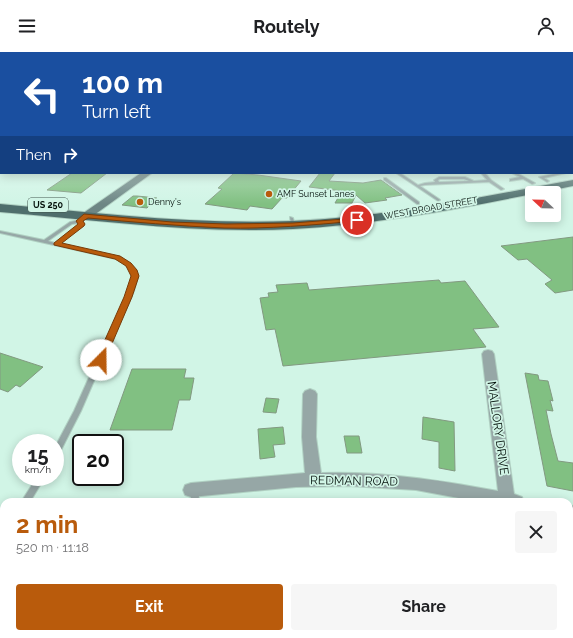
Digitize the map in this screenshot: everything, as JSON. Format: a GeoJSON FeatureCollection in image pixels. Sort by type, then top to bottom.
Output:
{"type":"FeatureCollection","features":[{"type":"Feature","properties":{"kind":"main road"},"geometry":{"type":"LineString","coordinates":[[87,215],[146,174]]}},
{"type":"Feature","properties":{"kind":"main road","name":"WEST BROAD STREET"},"geometry":{"type":"LineString","coordinates":[[0,208],[198,225],[370,218],[502,189],[573,176]]}},
{"type":"Feature","properties":{"kind":"main road","name":"WEST BROAD STREET"},"geometry":{"type":"LineString","coordinates":[[292,221],[418,203],[443,203],[573,183]]}},
{"type":"Feature","properties":{"kind":"main road","name":"WEST BROAD STREET"},"geometry":{"type":"LineString","coordinates":[[0,200],[87,215]]}},
{"type":"Feature","properties":{"kind":"street","name":"MALLORY DRIVE"},"geometry":{"type":"LineString","coordinates":[[488,354],[509,498]]}},
{"type":"Feature","properties":{"kind":"street"},"geometry":{"type":"LineString","coordinates":[[310,394],[309,437],[314,479]]}},
{"type":"Feature","properties":{"kind":"street","name":"REDMAN ROAD"},"geometry":{"type":"LineString","coordinates":[[194,494],[250,484],[314,479],[402,482],[488,498]]}},
{"type":"Feature","properties":{"kind":"lane"},"geometry":{"type":"LineString","coordinates":[[399,174],[443,203]]}},
{"type":"Feature","properties":{"kind":"lane"},"geometry":{"type":"LineString","coordinates":[[484,174],[490,181],[502,189]]}},
{"type":"Feature","properties":{"kind":"lane"},"geometry":{"type":"LineString","coordinates":[[516,174],[533,183]]}},
{"type":"Feature","properties":{"kind":"lane"},"geometry":{"type":"LineString","coordinates":[[547,181],[541,177],[558,174]]}},
{"type":"Feature","properties":{"kind":"lane"},"geometry":{"type":"LineString","coordinates":[[384,178],[418,203]]}},
{"type":"Feature","properties":{"kind":"lane"},"geometry":{"type":"LineString","coordinates":[[511,180],[522,178]]}},
{"type":"Feature","properties":{"kind":"lane"},"geometry":{"type":"LineString","coordinates":[[417,186],[490,181]]}},
{"type":"Feature","properties":{"kind":"lane"},"geometry":{"type":"LineString","coordinates":[[46,242],[71,224],[87,215]]}},
{"type":"Feature","properties":{"kind":"lane"},"geometry":{"type":"LineString","coordinates":[[56,244],[82,224],[87,215]]}},
{"type":"Feature","properties":{"kind":"lane"},"geometry":{"type":"LineString","coordinates":[[0,232],[118,258],[129,264],[135,276],[128,297],[79,410],[64,438]]}},
{"type":"Feature","properties":{"kind":"lane"},"geometry":{"type":"LineString","coordinates":[[28,498],[35,486]]}},
{"type":"Feature","properties":{"kind":"building"},"geometry":{"type":"Polygon","coordinates":[[[71,174],[106,174],[81,193],[47,190],[71,174]]]}},
{"type":"Feature","properties":{"kind":"building"},"geometry":{"type":"Polygon","coordinates":[[[233,174],[258,175],[301,181],[287,198],[282,198],[272,209],[250,206],[247,210],[205,204],[222,189],[218,188],[233,174]]]}},
{"type":"Feature","properties":{"kind":"building"},"geometry":{"type":"Polygon","coordinates":[[[319,174],[334,174],[329,181],[363,183],[381,180],[402,195],[385,198],[387,200],[365,203],[356,195],[352,203],[335,203],[342,191],[309,187],[319,174]]]}},
{"type":"Feature","properties":{"kind":"building","name":"Denny's"},"geometry":{"type":"Polygon","coordinates":[[[133,196],[157,198],[147,208],[122,205],[133,196]]]}},
{"type":"Feature","properties":{"kind":"building"},"geometry":{"type":"Polygon","coordinates":[[[573,237],[573,290],[555,293],[545,284],[552,280],[527,259],[518,260],[501,246],[573,237]]]}},
{"type":"Feature","properties":{"kind":"building"},"geometry":{"type":"Polygon","coordinates":[[[439,280],[441,283],[465,281],[499,327],[473,329],[486,347],[283,366],[275,329],[266,330],[260,298],[269,297],[268,293],[278,292],[276,285],[307,283],[309,290],[439,280]]]}},
{"type":"Feature","properties":{"kind":"building"},"geometry":{"type":"Polygon","coordinates":[[[0,353],[43,367],[20,387],[16,385],[8,392],[0,389],[0,353]]]}},
{"type":"Feature","properties":{"kind":"building"},"geometry":{"type":"Polygon","coordinates":[[[132,369],[186,369],[184,378],[194,378],[190,400],[179,400],[172,430],[110,430],[132,369]]]}},
{"type":"Feature","properties":{"kind":"building"},"geometry":{"type":"Polygon","coordinates":[[[525,373],[538,375],[539,380],[548,381],[553,401],[550,400],[553,411],[546,410],[551,434],[558,461],[573,463],[573,491],[547,486],[525,373]]]}},
{"type":"Feature","properties":{"kind":"building"},"geometry":{"type":"Polygon","coordinates":[[[266,398],[279,399],[276,413],[263,412],[266,398]]]}},
{"type":"Feature","properties":{"kind":"building"},"geometry":{"type":"Polygon","coordinates":[[[423,417],[454,422],[455,471],[439,468],[439,442],[422,439],[423,417]]]}},
{"type":"Feature","properties":{"kind":"building"},"geometry":{"type":"Polygon","coordinates":[[[283,427],[285,444],[273,445],[275,457],[260,459],[258,429],[283,427]]]}},
{"type":"Feature","properties":{"kind":"building"},"geometry":{"type":"Polygon","coordinates":[[[344,436],[359,436],[362,453],[347,453],[344,436]]]}},
{"type":"Feature","properties":{"kind":"place","name":"AMF Sunset Lanes"},"geometry":{"type":"Point","coordinates":[269,194]}},
{"type":"Feature","properties":{"kind":"place","name":"Denny's"},"geometry":{"type":"Point","coordinates":[140,202]}},
{"type":"Feature","properties":{"kind":"route"},"geometry":{"type":"LineString","coordinates":[[101,360],[133,286],[135,276],[129,264],[118,258],[56,244],[82,224],[80,221],[86,216],[172,224],[226,226],[293,225],[357,220]]}}]}
